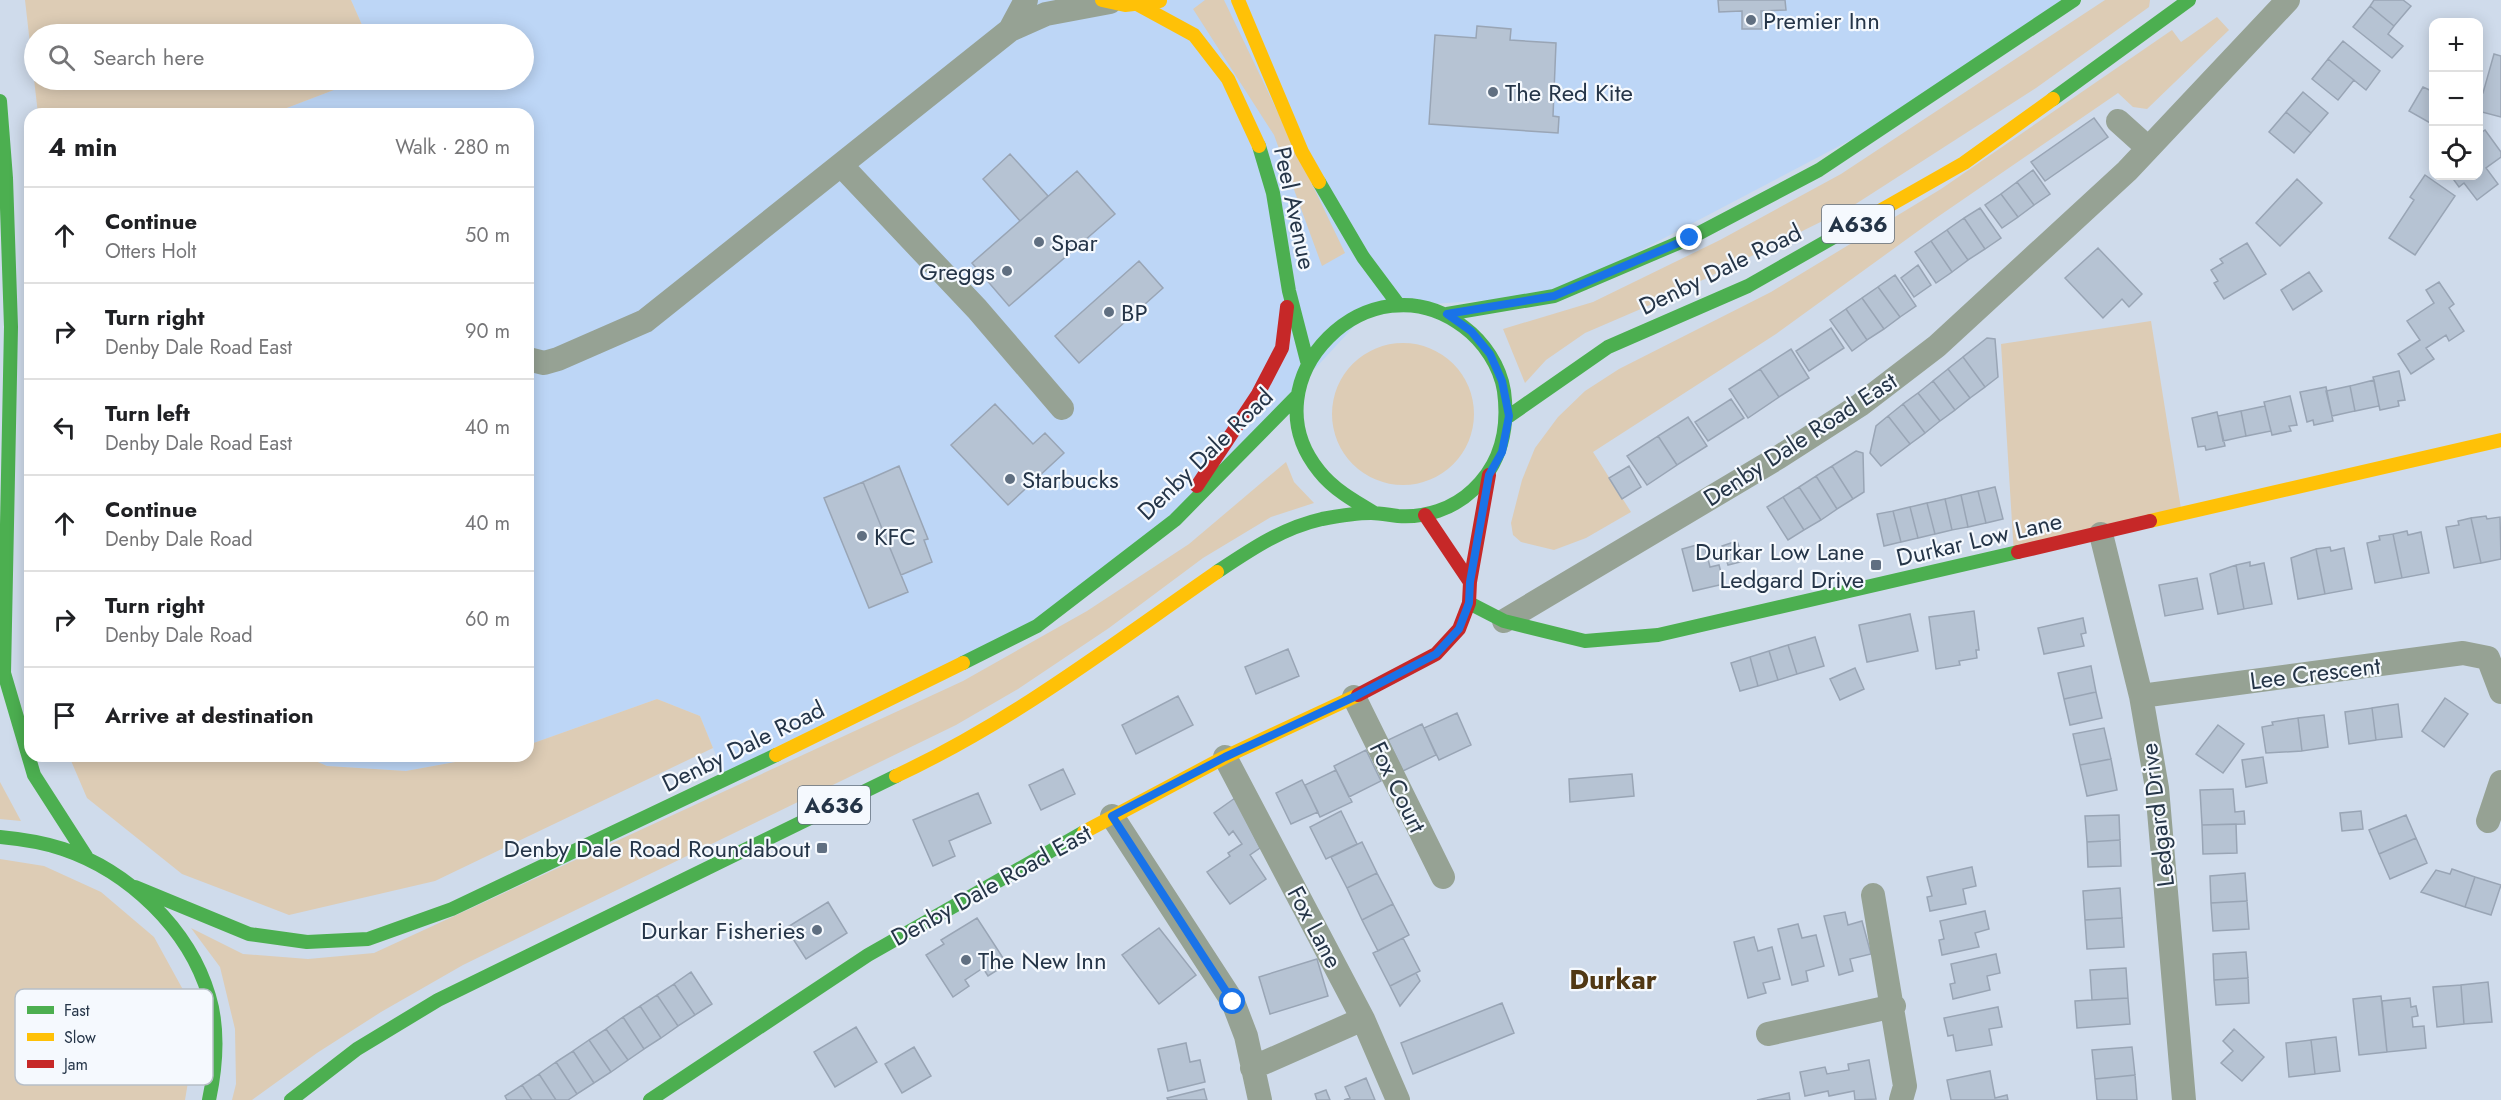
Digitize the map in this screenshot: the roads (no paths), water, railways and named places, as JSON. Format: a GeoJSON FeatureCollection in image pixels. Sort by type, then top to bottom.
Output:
{"type":"FeatureCollection","features":[{"type":"Feature","properties":{"kind":"main road"},"geometry":{"type":"LineString","coordinates":[[1106,1],[1139,5],[1165,0]]}},
{"type":"Feature","properties":{"kind":"main road","name":"Peel Avenue"},"geometry":{"type":"LineString","coordinates":[[1238,0],[1302,152],[1363,257],[1398,303]]}},
{"type":"Feature","properties":{"kind":"main road","name":"Denby Dale Road"},"geometry":{"type":"LineString","coordinates":[[1447,314],[1554,296],[1690,238],[1819,170],[2074,0]]}},
{"type":"Feature","properties":{"kind":"main road","name":"Denby Dale Road"},"geometry":{"type":"LineString","coordinates":[[1509,416],[1608,348],[1748,286],[1964,163],[2189,0]]}},
{"type":"Feature","properties":{"kind":"main road","name":"Peel Avenue"},"geometry":{"type":"LineString","coordinates":[[1139,5],[1194,35],[1228,79],[1257,137],[1273,193],[1289,291],[1307,361]]}},
{"type":"Feature","properties":{"kind":"main road"},"geometry":{"type":"LineString","coordinates":[[0,100],[11,327],[4,673],[24,741]]}},
{"type":"Feature","properties":{"kind":"main road"},"geometry":{"type":"LineString","coordinates":[[1175,520],[1258,394],[1282,348],[1289,291]]}},
{"type":"Feature","properties":{"kind":"main road","name":"Denby Dale Road"},"geometry":{"type":"LineString","coordinates":[[291,1100],[365,1042],[482,977],[966,741],[1066,680],[1220,569],[1281,532],[1311,522],[1373,512],[1399,517],[1425,515],[1449,507],[1471,493],[1489,475],[1502,452],[1509,416],[1502,381],[1490,354],[1471,331],[1447,314],[1423,306],[1398,303],[1371,308],[1345,319],[1323,338],[1307,361],[1297,396],[1299,432],[1313,464],[1337,490],[1373,512]]}},
{"type":"Feature","properties":{"kind":"main road","name":"Denby Dale Road"},"geometry":{"type":"LineString","coordinates":[[135,887],[249,934],[307,942],[368,939],[431,917],[726,780],[1037,626],[1175,520],[1297,396]]}},
{"type":"Feature","properties":{"kind":"main road","name":"Durkar Low Lane"},"geometry":{"type":"LineString","coordinates":[[1469,603],[1504,621],[1585,641],[1658,635],[2501,440]]}},
{"type":"Feature","properties":{"kind":"main road","name":"Denby Dale Road East"},"geometry":{"type":"LineString","coordinates":[[650,1100],[868,955],[1112,816],[1225,757],[1354,697],[1436,654],[1459,629],[1469,603],[1470,582],[1489,475]]}},
{"type":"Feature","properties":{"kind":"main road"},"geometry":{"type":"LineString","coordinates":[[1425,515],[1470,582]]}},
{"type":"Feature","properties":{"kind":"main road"},"geometry":{"type":"LineString","coordinates":[[30,762],[34,775],[86,856]]}},
{"type":"Feature","properties":{"kind":"main road"},"geometry":{"type":"LineString","coordinates":[[0,837],[36,841],[86,856],[135,887],[165,917],[189,950],[206,989]]}},
{"type":"Feature","properties":{"kind":"main road"},"geometry":{"type":"LineString","coordinates":[[213,1024],[215,1042],[213,1061]]}},
{"type":"Feature","properties":{"kind":"main road"},"geometry":{"type":"LineString","coordinates":[[209,1100],[211,1085]]}},
{"type":"Feature","properties":{"kind":"street"},"geometry":{"type":"LineString","coordinates":[[1010,30],[1026,0]]}},
{"type":"Feature","properties":{"kind":"street","name":"Denby Dale Road East"},"geometry":{"type":"LineString","coordinates":[[1504,621],[1860,405],[1937,346],[2127,171],[2288,0]]}},
{"type":"Feature","properties":{"kind":"street"},"geometry":{"type":"LineString","coordinates":[[534,360],[544,363],[558,359],[645,321],[1010,30],[1046,14],[1106,1]]}},
{"type":"Feature","properties":{"kind":"street"},"geometry":{"type":"LineString","coordinates":[[2118,121],[2148,148]]}},
{"type":"Feature","properties":{"kind":"street"},"geometry":{"type":"LineString","coordinates":[[841,165],[976,309],[1062,408]]}},
{"type":"Feature","properties":{"kind":"street","name":"Ledgard Drive"},"geometry":{"type":"LineString","coordinates":[[2101,534],[2141,696],[2157,788],[2184,1100]]}},
{"type":"Feature","properties":{"kind":"street","name":"Lee Crescent"},"geometry":{"type":"LineString","coordinates":[[2141,696],[2495,651],[2501,692]]}},
{"type":"Feature","properties":{"kind":"street","name":"Fox Court"},"geometry":{"type":"LineString","coordinates":[[1354,697],[1443,877]]}},
{"type":"Feature","properties":{"kind":"street","name":"Fox Lane"},"geometry":{"type":"LineString","coordinates":[[1225,757],[1363,1019],[1398,1100]]}},
{"type":"Feature","properties":{"kind":"street"},"geometry":{"type":"LineString","coordinates":[[2488,820],[2501,782]]}},
{"type":"Feature","properties":{"kind":"street"},"geometry":{"type":"LineString","coordinates":[[1112,816],[1233,1002],[1245,1036],[1260,1100]]}},
{"type":"Feature","properties":{"kind":"street"},"geometry":{"type":"LineString","coordinates":[[1873,895],[1894,1006],[1905,1086],[1902,1100]]}},
{"type":"Feature","properties":{"kind":"street"},"geometry":{"type":"LineString","coordinates":[[1768,1034],[1894,1006]]}},
{"type":"Feature","properties":{"kind":"street"},"geometry":{"type":"LineString","coordinates":[[1252,1068],[1363,1019]]}},
{"type":"Feature","properties":{"kind":"place","name":"Premier Inn"},"geometry":{"type":"Point","coordinates":[1751,20]}},
{"type":"Feature","properties":{"kind":"place","name":"The Red Kite"},"geometry":{"type":"Point","coordinates":[1493,92]}},
{"type":"Feature","properties":{"kind":"place","name":"Spar"},"geometry":{"type":"Point","coordinates":[1039,242]}},
{"type":"Feature","properties":{"kind":"place","name":"Greggs"},"geometry":{"type":"Point","coordinates":[1007,271]}},
{"type":"Feature","properties":{"kind":"place","name":"BP"},"geometry":{"type":"Point","coordinates":[1109,312]}},
{"type":"Feature","properties":{"kind":"place","name":"Starbucks"},"geometry":{"type":"Point","coordinates":[1010,479]}},
{"type":"Feature","properties":{"kind":"place","name":"KFC"},"geometry":{"type":"Point","coordinates":[862,536]}},
{"type":"Feature","properties":{"kind":"place","name":"Durkar Low Lane Ledgard Drive"},"geometry":{"type":"Point","coordinates":[1876,565]}},
{"type":"Feature","properties":{"kind":"place","name":"Denby Dale Road Roundabout"},"geometry":{"type":"Point","coordinates":[822,848]}},
{"type":"Feature","properties":{"kind":"place","name":"Durkar Fisheries"},"geometry":{"type":"Point","coordinates":[817,930]}},
{"type":"Feature","properties":{"kind":"place","name":"The New Inn"},"geometry":{"type":"Point","coordinates":[966,960]}},
{"type":"Feature","properties":{"kind":"district","name":"Durkar"},"geometry":{"type":"Point","coordinates":[1613,979]}}]}
